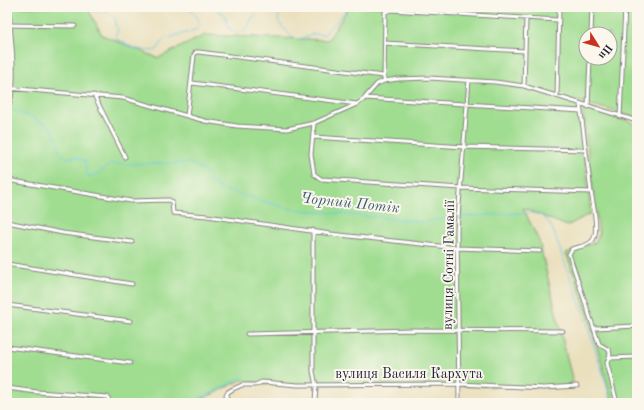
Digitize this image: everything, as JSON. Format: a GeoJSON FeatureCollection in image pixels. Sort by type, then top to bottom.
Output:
{"type":"FeatureCollection","features":[{"type":"Feature","properties":{"kind":"street"},"geometry":{"type":"LineString","coordinates":[[7,112],[12,88],[12,51],[8,25],[9,7]]}},
{"type":"Feature","properties":{"kind":"street"},"geometry":{"type":"LineString","coordinates":[[557,96],[559,7]]}},
{"type":"Feature","properties":{"kind":"street"},"geometry":{"type":"LineString","coordinates":[[591,26],[592,7]]}},
{"type":"Feature","properties":{"kind":"street"},"geometry":{"type":"LineString","coordinates":[[620,117],[625,7]]}},
{"type":"Feature","properties":{"kind":"street"},"geometry":{"type":"LineString","coordinates":[[384,81],[385,12],[391,10],[558,20]]}},
{"type":"Feature","properties":{"kind":"street"},"geometry":{"type":"LineString","coordinates":[[524,86],[526,18]]}},
{"type":"Feature","properties":{"kind":"street"},"geometry":{"type":"LineString","coordinates":[[8,25],[75,26]]}},
{"type":"Feature","properties":{"kind":"street"},"geometry":{"type":"LineString","coordinates":[[384,43],[525,51]]}},
{"type":"Feature","properties":{"kind":"street"},"geometry":{"type":"LineString","coordinates":[[187,116],[192,83],[194,55],[196,52],[383,76]]}},
{"type":"Feature","properties":{"kind":"street"},"geometry":{"type":"LineString","coordinates":[[588,107],[590,66]]}},
{"type":"Feature","properties":{"kind":"street"},"geometry":{"type":"LineString","coordinates":[[7,88],[94,95],[138,101],[187,116],[220,124],[284,129],[295,128],[314,122],[357,104],[365,98],[374,87],[384,81],[398,78],[469,80],[524,86],[620,117],[637,121]]}},
{"type":"Feature","properties":{"kind":"street","name":"вулиця Сотні Гамалії"},"geometry":{"type":"LineString","coordinates":[[459,403],[460,384],[457,248],[469,80]]}},
{"type":"Feature","properties":{"kind":"street"},"geometry":{"type":"LineString","coordinates":[[192,83],[357,104]]}},
{"type":"Feature","properties":{"kind":"street"},"geometry":{"type":"LineString","coordinates":[[94,95],[125,157]]}},
{"type":"Feature","properties":{"kind":"street"},"geometry":{"type":"LineString","coordinates":[[365,98],[581,111]]}},
{"type":"Feature","properties":{"kind":"street"},"geometry":{"type":"LineString","coordinates":[[580,104],[596,229],[595,237],[590,243],[572,249],[569,254],[595,328],[599,344],[608,350],[609,358],[606,363],[617,403]]}},
{"type":"Feature","properties":{"kind":"street"},"geometry":{"type":"LineString","coordinates":[[314,122],[314,137],[311,154],[314,174],[318,178],[461,188],[591,192]]}},
{"type":"Feature","properties":{"kind":"street"},"geometry":{"type":"LineString","coordinates":[[314,137],[464,146],[586,150]]}},
{"type":"Feature","properties":{"kind":"street"},"geometry":{"type":"LineString","coordinates":[[7,180],[132,201],[169,200],[172,202],[173,213],[207,216],[313,230],[332,234],[457,248],[540,251]]}},
{"type":"Feature","properties":{"kind":"street"},"geometry":{"type":"LineString","coordinates":[[7,222],[132,242]]}},
{"type":"Feature","properties":{"kind":"street"},"geometry":{"type":"LineString","coordinates":[[313,230],[313,371],[316,384],[316,403]]}},
{"type":"Feature","properties":{"kind":"street"},"geometry":{"type":"LineString","coordinates":[[7,264],[132,284]]}},
{"type":"Feature","properties":{"kind":"street"},"geometry":{"type":"LineString","coordinates":[[7,305],[131,321]]}},
{"type":"Feature","properties":{"kind":"street"},"geometry":{"type":"LineString","coordinates":[[595,328],[637,326]]}},
{"type":"Feature","properties":{"kind":"street"},"geometry":{"type":"LineString","coordinates":[[247,334],[562,331]]}},
{"type":"Feature","properties":{"kind":"street"},"geometry":{"type":"LineString","coordinates":[[7,347],[130,363]]}},
{"type":"Feature","properties":{"kind":"street"},"geometry":{"type":"LineString","coordinates":[[609,358],[637,357]]}},
{"type":"Feature","properties":{"kind":"street","name":"вулиця Василя Кархута"},"geometry":{"type":"LineString","coordinates":[[229,403],[226,397],[227,392],[242,385],[255,385],[262,382],[282,384],[460,384],[544,388],[577,386]]}},
{"type":"Feature","properties":{"kind":"street"},"geometry":{"type":"LineString","coordinates":[[7,388],[37,392],[108,397],[109,403]]}},
{"type":"Feature","properties":{"kind":"green space"},"geometry":{"type":"Polygon","coordinates":[[[7,7],[87,7],[102,35],[158,58],[205,35],[328,40],[349,7],[637,7],[637,118],[578,101],[591,213],[567,226],[523,208],[539,241],[574,387],[262,384],[242,380],[194,403],[7,403],[7,7]]]}},
{"type":"Feature","properties":{"kind":"green space"},"geometry":{"type":"Polygon","coordinates":[[[582,107],[637,124],[637,403],[613,403],[588,315],[566,253],[596,242],[599,234],[582,107]]]}},
{"type":"Feature","properties":{"kind":"waterway"},"geometry":{"type":"LineString","coordinates":[[82,7],[111,14],[116,20],[115,24],[118,30],[114,38],[124,42],[131,48],[151,51],[157,50],[164,39],[198,29],[199,21],[190,10],[190,7]]}},
{"type":"Feature","properties":{"kind":"waterway"},"geometry":{"type":"LineString","coordinates":[[213,7],[225,16],[228,28],[237,33],[244,31],[260,7]]}},
{"type":"Feature","properties":{"kind":"waterway"},"geometry":{"type":"LineString","coordinates":[[278,7],[280,13],[278,18],[279,23],[293,38],[300,39],[312,34],[324,35],[349,7]]}},
{"type":"Feature","properties":{"kind":"waterway","name":"Чорний Потік"},"geometry":{"type":"LineString","coordinates":[[10,110],[29,116],[51,127],[56,137],[59,151],[66,158],[76,157],[85,161],[86,170],[89,177],[100,172],[111,164],[191,163],[203,170],[212,183],[221,189],[291,209],[424,222],[456,217],[523,213],[538,214],[548,221],[553,230],[585,318],[612,403]]}},
{"type":"Feature","properties":{"kind":"waterway"},"geometry":{"type":"LineString","coordinates":[[191,403],[244,376]]}}]}
